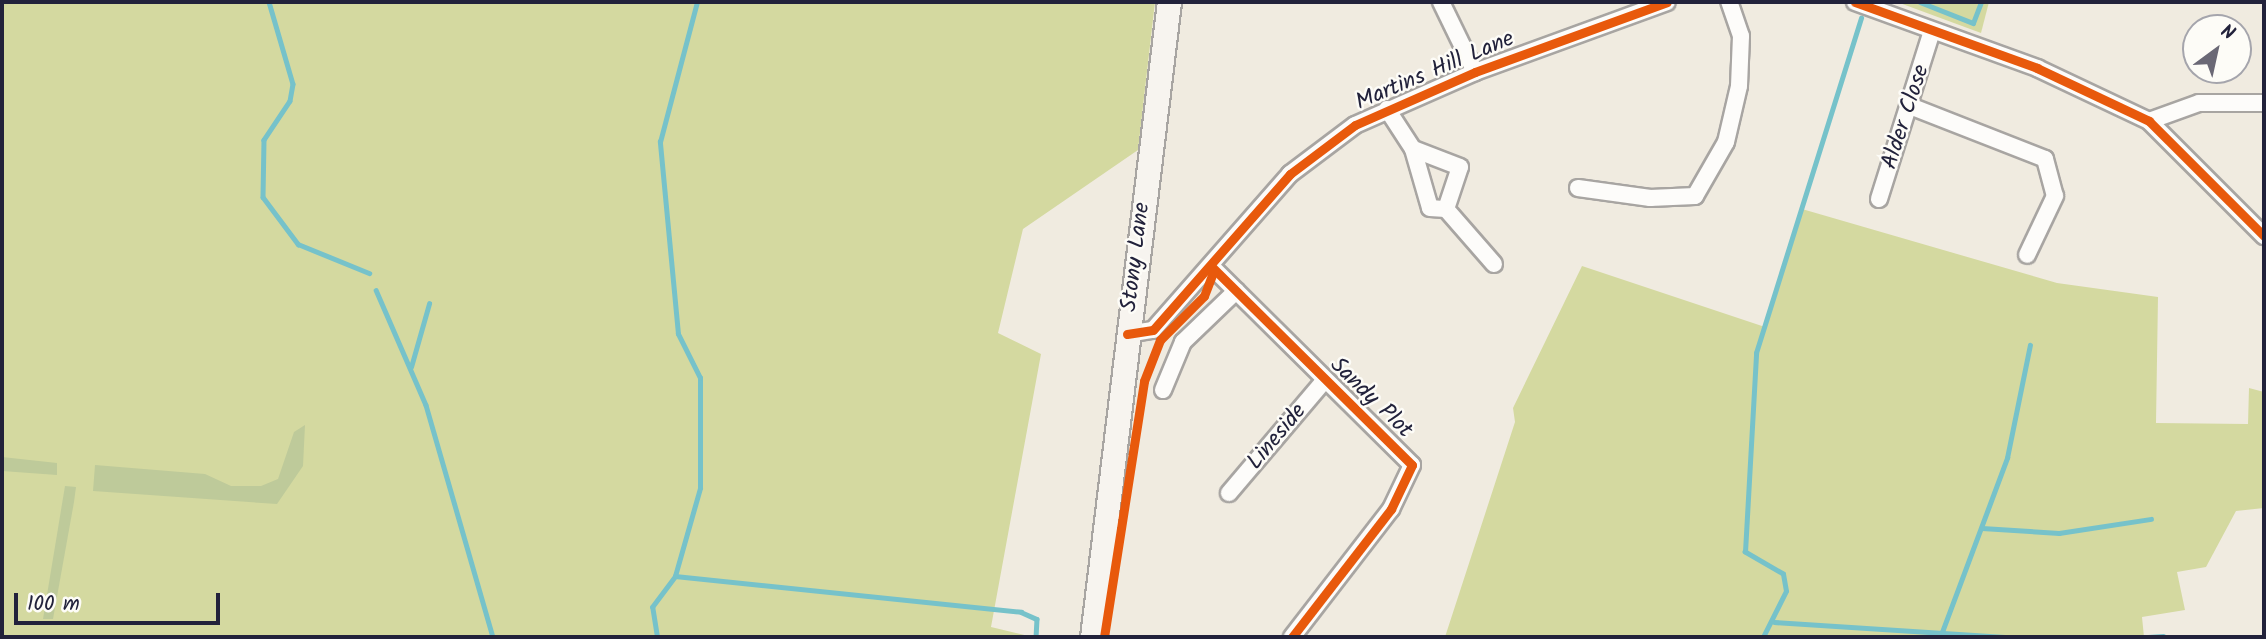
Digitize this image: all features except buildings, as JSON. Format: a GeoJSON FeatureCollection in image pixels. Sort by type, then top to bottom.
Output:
{"type":"FeatureCollection","features":[{"type":"Feature","properties":{"kind":"main road","name":"Stony Lane"},"geometry":{"type":"LineString","coordinates":[[1092,637],[1169,2]]}},
{"type":"Feature","properties":{"kind":"street"},"geometry":{"type":"LineString","coordinates":[[1441,2],[1475,72]]}},
{"type":"Feature","properties":{"kind":"street","name":"Martins Hill Lane"},"geometry":{"type":"LineString","coordinates":[[1127,334],[1153,330],[1213,268],[1290,174],[1387,110],[1475,72],[1667,2]]}},
{"type":"Feature","properties":{"kind":"street"},"geometry":{"type":"LineString","coordinates":[[1578,188],[1650,198],[1695,196],[1726,142],[1739,86],[1741,36],[1729,2]]}},
{"type":"Feature","properties":{"kind":"street"},"geometry":{"type":"LineString","coordinates":[[1854,2],[1931,34],[2037,68],[2149,121],[2264,236]]}},
{"type":"Feature","properties":{"kind":"street","name":"Alder Close"},"geometry":{"type":"LineString","coordinates":[[1879,199],[1931,34]]}},
{"type":"Feature","properties":{"kind":"street"},"geometry":{"type":"LineString","coordinates":[[2149,121],[2199,103],[2264,103]]}},
{"type":"Feature","properties":{"kind":"street"},"geometry":{"type":"LineString","coordinates":[[1910,106],[2045,159],[2055,196],[2027,255]]}},
{"type":"Feature","properties":{"kind":"street"},"geometry":{"type":"LineString","coordinates":[[1387,110],[1413,149],[1430,208],[1446,209],[1494,264]]}},
{"type":"Feature","properties":{"kind":"street"},"geometry":{"type":"LineString","coordinates":[[1413,149],[1460,167],[1446,209]]}},
{"type":"Feature","properties":{"kind":"street","name":"Sandy Plot"},"geometry":{"type":"LineString","coordinates":[[1213,268],[1412,464],[1391,509],[1292,637]]}},
{"type":"Feature","properties":{"kind":"street"},"geometry":{"type":"LineString","coordinates":[[1163,390],[1183,342],[1236,291]]}},
{"type":"Feature","properties":{"kind":"street","name":"Lineside"},"geometry":{"type":"LineString","coordinates":[[1229,493],[1325,380]]}},
{"type":"Feature","properties":{"kind":"green space"},"geometry":{"type":"Polygon","coordinates":[[[2,2],[1155,2],[1138,150],[1023,229],[998,333],[1041,354],[991,627],[1033,637],[2,637],[2,2]]]}},
{"type":"Feature","properties":{"kind":"green space"},"geometry":{"type":"Polygon","coordinates":[[[1897,2],[1989,2],[1981,33],[1897,2]]]}},
{"type":"Feature","properties":{"kind":"green space"},"geometry":{"type":"Polygon","coordinates":[[[1802,209],[2057,283],[2158,297],[2156,423],[2248,424],[2249,388],[2264,392],[2264,508],[2236,511],[2206,567],[2177,572],[2185,610],[2142,617],[2144,637],[1445,637],[1515,422],[1513,408],[1582,266],[1765,327],[1802,209]]]}},
{"type":"Feature","properties":{"kind":"green space"},"geometry":{"type":"Polygon","coordinates":[[[305,425],[303,466],[277,504],[93,491],[95,465],[205,474],[231,486],[261,486],[278,479],[294,432],[305,425]]]}},
{"type":"Feature","properties":{"kind":"green space"},"geometry":{"type":"Polygon","coordinates":[[[2,457],[57,463],[57,475],[2,471],[2,457]]]}},
{"type":"Feature","properties":{"kind":"green space"},"geometry":{"type":"Polygon","coordinates":[[[65,486],[76,487],[74,502],[53,619],[43,619],[65,486]]]}},
{"type":"Feature","properties":{"kind":"waterway"},"geometry":{"type":"LineString","coordinates":[[269,2],[293,84],[290,101],[264,140],[263,197],[298,244],[369,273]]}},
{"type":"Feature","properties":{"kind":"waterway"},"geometry":{"type":"LineString","coordinates":[[657,637],[652,607],[675,576],[700,488],[700,378],[678,334],[660,142],[697,2]]}},
{"type":"Feature","properties":{"kind":"waterway"},"geometry":{"type":"LineString","coordinates":[[1920,2],[1973,23],[1981,2]]}},
{"type":"Feature","properties":{"kind":"waterway"},"geometry":{"type":"LineString","coordinates":[[1763,637],[1786,591],[1783,574],[1745,552],[1756,353],[1861,18]]}},
{"type":"Feature","properties":{"kind":"waterway"},"geometry":{"type":"LineString","coordinates":[[376,290],[426,405],[493,637]]}},
{"type":"Feature","properties":{"kind":"waterway"},"geometry":{"type":"LineString","coordinates":[[411,367],[429,304]]}},
{"type":"Feature","properties":{"kind":"waterway"},"geometry":{"type":"LineString","coordinates":[[1942,632],[2007,458],[2030,345]]}},
{"type":"Feature","properties":{"kind":"waterway"},"geometry":{"type":"LineString","coordinates":[[1982,528],[2059,533],[2151,519]]}},
{"type":"Feature","properties":{"kind":"waterway"},"geometry":{"type":"LineString","coordinates":[[675,576],[1021,612],[1037,619],[1036,637]]}},
{"type":"Feature","properties":{"kind":"waterway"},"geometry":{"type":"LineString","coordinates":[[1774,622],[2009,637]]}},
{"type":"Feature","properties":{"kind":"waterway"},"geometry":{"type":"LineString","coordinates":[[2148,637],[2163,636]]}},
{"type":"Feature","properties":{"kind":"cycle path"},"geometry":{"type":"LineString","coordinates":[[1127,334],[1153,330],[1290,174],[1355,125],[1475,72],[1667,2]]}},
{"type":"Feature","properties":{"kind":"cycle path"},"geometry":{"type":"LineString","coordinates":[[1855,2],[2037,68],[2149,121],[2264,236]]}},
{"type":"Feature","properties":{"kind":"cycle path"},"geometry":{"type":"LineString","coordinates":[[1213,268],[1412,465],[1391,509],[1292,637]]}},
{"type":"Feature","properties":{"kind":"cycle path"},"geometry":{"type":"LineString","coordinates":[[1104,637],[1144,381],[1160,340],[1204,296],[1213,272]]}}]}
